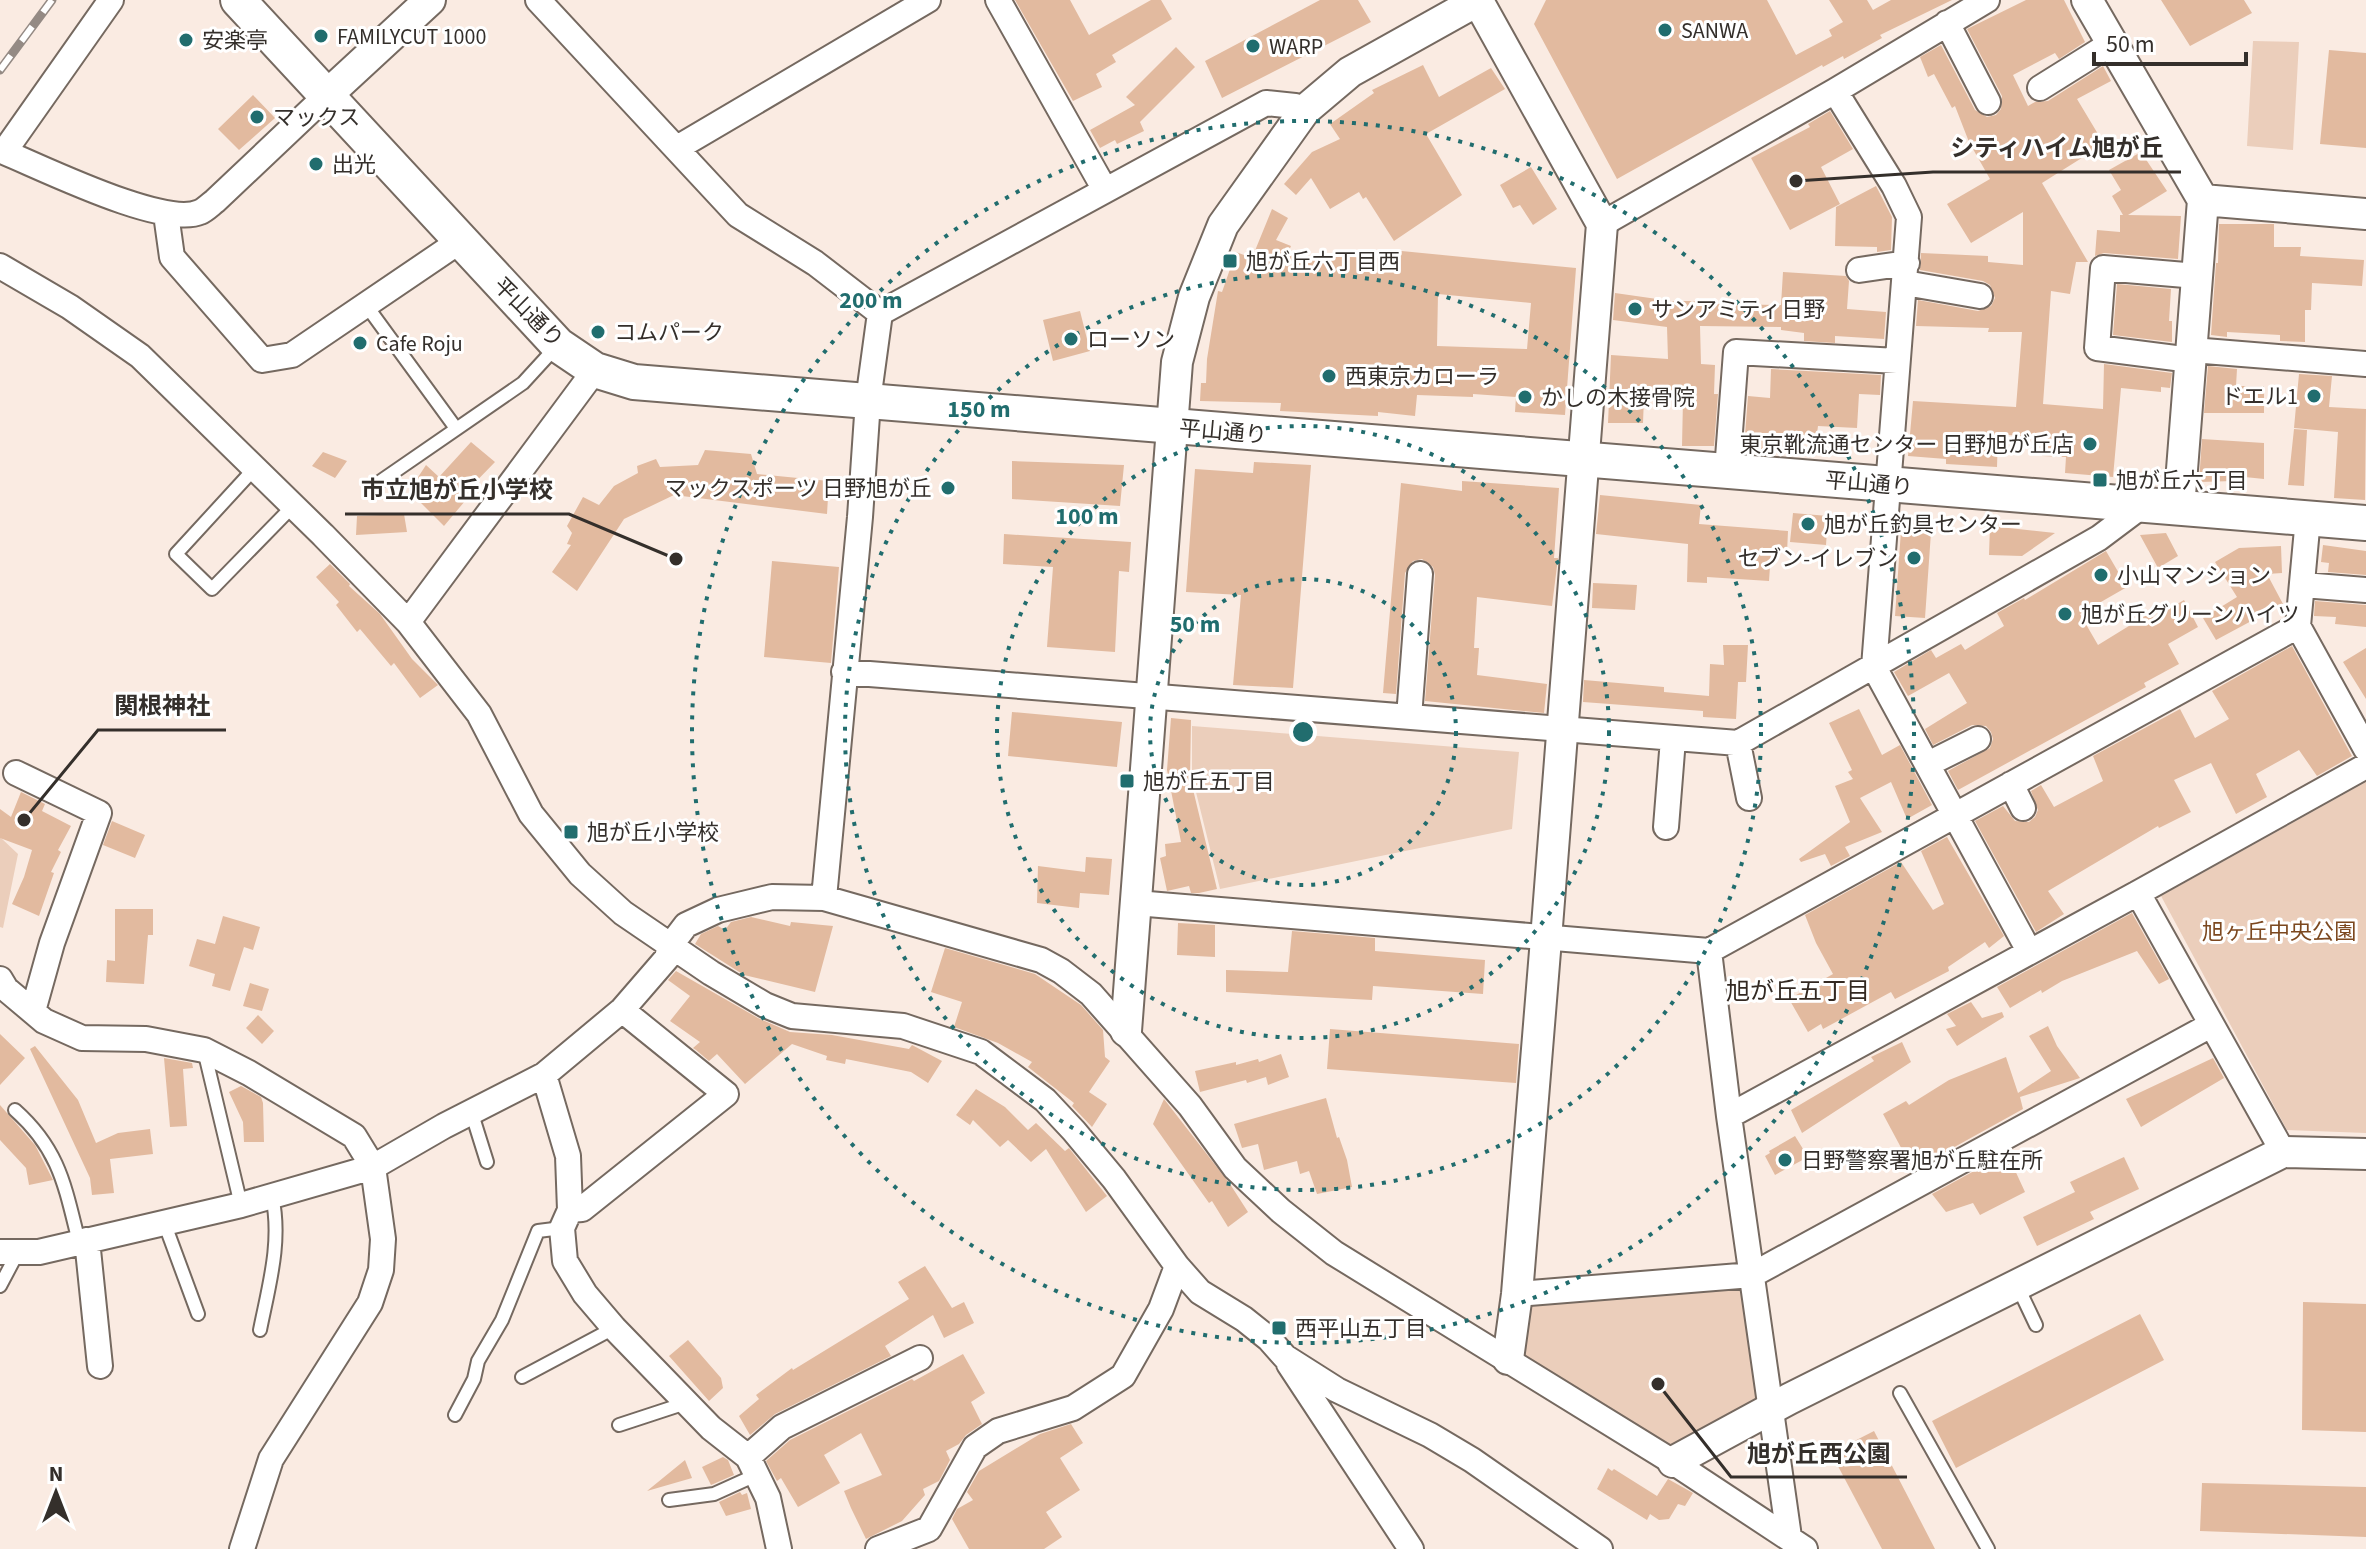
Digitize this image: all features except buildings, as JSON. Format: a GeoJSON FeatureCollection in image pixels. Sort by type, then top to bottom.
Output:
{"type":"FeatureCollection","features":[{"type":"Feature","properties":{"kind":"main road","name":"平山通り"},"geometry":{"type":"LineString","coordinates":[[238,0],[558,345],[595,370],[634,382],[2366,523]]}},
{"type":"Feature","properties":{"kind":"street"},"geometry":{"type":"LineString","coordinates":[[111,0],[4,152],[137,207],[166,214],[199,213],[207,207],[430,0]]}},
{"type":"Feature","properties":{"kind":"street"},"geometry":{"type":"LineString","coordinates":[[538,0],[738,215],[815,263],[880,313]]}},
{"type":"Feature","properties":{"kind":"street"},"geometry":{"type":"LineString","coordinates":[[677,148],[928,0]]}},
{"type":"Feature","properties":{"kind":"street"},"geometry":{"type":"LineString","coordinates":[[998,0],[1105,190]]}},
{"type":"Feature","properties":{"kind":"street"},"geometry":{"type":"LineString","coordinates":[[1126,1031],[1171,426],[1180,349],[1194,297],[1223,225],[1305,110],[1350,72],[1479,0],[1602,224],[1517,1294],[1508,1359]]}},
{"type":"Feature","properties":{"kind":"street"},"geometry":{"type":"LineString","coordinates":[[1602,224],[1987,0]]}},
{"type":"Feature","properties":{"kind":"street"},"geometry":{"type":"LineString","coordinates":[[2087,0],[2203,200],[2179,508]]}},
{"type":"Feature","properties":{"kind":"street"},"geometry":{"type":"LineString","coordinates":[[1947,23],[1988,102]]}},
{"type":"Feature","properties":{"kind":"street"},"geometry":{"type":"LineString","coordinates":[[2040,88],[2112,43]]}},
{"type":"Feature","properties":{"kind":"street"},"geometry":{"type":"LineString","coordinates":[[1835,91],[1894,186],[1909,217],[1874,667],[2029,951]]}},
{"type":"Feature","properties":{"kind":"street"},"geometry":{"type":"LineString","coordinates":[[880,313],[1266,103],[1305,110]]}},
{"type":"Feature","properties":{"kind":"street"},"geometry":{"type":"LineString","coordinates":[[2203,200],[2366,214]]}},
{"type":"Feature","properties":{"kind":"street"},"geometry":{"type":"LineString","coordinates":[[166,214],[172,257],[262,360],[292,355],[460,241]]}},
{"type":"Feature","properties":{"kind":"street"},"geometry":{"type":"LineString","coordinates":[[0,266],[70,307],[140,356],[408,622],[479,714],[531,814],[580,874],[623,913],[765,1005],[792,1016],[903,1026],[981,1052],[1045,1100],[1114,1179],[1177,1266],[1200,1292],[1244,1319],[1285,1357],[1411,1549]]}},
{"type":"Feature","properties":{"kind":"street"},"geometry":{"type":"LineString","coordinates":[[2197,276],[2103,268],[2097,348],[2366,364]]}},
{"type":"Feature","properties":{"kind":"street"},"geometry":{"type":"LineString","coordinates":[[1859,270],[1906,273],[1980,296]]}},
{"type":"Feature","properties":{"kind":"street"},"geometry":{"type":"LineString","coordinates":[[824,898],[868,401],[880,313]]}},
{"type":"Feature","properties":{"kind":"street"},"geometry":{"type":"LineString","coordinates":[[1727,471],[1736,352],[1897,361]]}},
{"type":"Feature","properties":{"kind":"street"},"geometry":{"type":"LineString","coordinates":[[408,622],[595,370]]}},
{"type":"Feature","properties":{"kind":"street"},"geometry":{"type":"LineString","coordinates":[[844,672],[1738,743],[2099,538],[2143,505]]}},
{"type":"Feature","properties":{"kind":"street"},"geometry":{"type":"LineString","coordinates":[[2308,518],[2298,626],[2366,749]]}},
{"type":"Feature","properties":{"kind":"street"},"geometry":{"type":"LineString","coordinates":[[1409,717],[1420,574]]}},
{"type":"Feature","properties":{"kind":"street"},"geometry":{"type":"LineString","coordinates":[[2303,585],[2366,590]]}},
{"type":"Feature","properties":{"kind":"street"},"geometry":{"type":"LineString","coordinates":[[1136,903],[1709,951],[2298,626]]}},
{"type":"Feature","properties":{"kind":"street"},"geometry":{"type":"LineString","coordinates":[[1666,827],[1673,739]]}},
{"type":"Feature","properties":{"kind":"street"},"geometry":{"type":"LineString","coordinates":[[1928,764],[1978,739]]}},
{"type":"Feature","properties":{"kind":"street"},"geometry":{"type":"LineString","coordinates":[[1738,743],[1749,798]]}},
{"type":"Feature","properties":{"kind":"street"},"geometry":{"type":"LineString","coordinates":[[1729,1116],[2366,766]]}},
{"type":"Feature","properties":{"kind":"street"},"geometry":{"type":"LineString","coordinates":[[16,773],[99,813],[52,943],[33,1011]]}},
{"type":"Feature","properties":{"kind":"street"},"geometry":{"type":"LineString","coordinates":[[2011,784],[2023,808]]}},
{"type":"Feature","properties":{"kind":"street"},"geometry":{"type":"LineString","coordinates":[[2138,893],[2283,1152]]}},
{"type":"Feature","properties":{"kind":"street"},"geometry":{"type":"LineString","coordinates":[[9,1252],[39,1252],[241,1205],[373,1167],[444,1126],[544,1075],[622,1010],[667,958],[670,946],[686,925],[718,910],[772,897],[824,898],[1041,960],[1061,971],[1091,994],[1126,1031],[1190,1106],[1235,1168],[1281,1211],[1334,1253],[1673,1462],[1797,1543]]}},
{"type":"Feature","properties":{"kind":"street"},"geometry":{"type":"LineString","coordinates":[[1709,951],[1770,1409],[1797,1543]]}},
{"type":"Feature","properties":{"kind":"street"},"geometry":{"type":"LineString","coordinates":[[0,979],[6,989],[44,1021],[82,1038],[146,1039],[204,1050],[249,1073],[354,1136],[373,1167],[383,1239],[381,1270],[370,1303],[271,1459],[242,1549]]}},
{"type":"Feature","properties":{"kind":"street"},"geometry":{"type":"LineString","coordinates":[[566,1219],[726,1094],[622,1010]]}},
{"type":"Feature","properties":{"kind":"street"},"geometry":{"type":"LineString","coordinates":[[1517,1294],[1752,1275],[2211,1025]]}},
{"type":"Feature","properties":{"kind":"street"},"geometry":{"type":"LineString","coordinates":[[544,1075],[568,1156],[565,1261],[585,1294],[614,1328],[752,1466],[768,1498],[779,1549]]}},
{"type":"Feature","properties":{"kind":"street"},"geometry":{"type":"LineString","coordinates":[[1673,1462],[1770,1409],[2283,1152],[2366,1154]]}},
{"type":"Feature","properties":{"kind":"street"},"geometry":{"type":"LineString","coordinates":[[83,1241],[100,1366]]}},
{"type":"Feature","properties":{"kind":"street"},"geometry":{"type":"LineString","coordinates":[[878,1549],[929,1529],[975,1447],[998,1431],[1073,1408],[1123,1376],[1161,1309],[1177,1266]]}},
{"type":"Feature","properties":{"kind":"street"},"geometry":{"type":"LineString","coordinates":[[1285,1357],[1337,1390],[1430,1435],[1472,1460],[1600,1549]]}},
{"type":"Feature","properties":{"kind":"street"},"geometry":{"type":"LineString","coordinates":[[752,1466],[782,1427],[920,1358]]}},
{"type":"Feature","properties":{"kind":"lane"},"geometry":{"type":"LineString","coordinates":[[366,305],[455,427]]}},
{"type":"Feature","properties":{"kind":"lane"},"geometry":{"type":"LineString","coordinates":[[378,483],[523,383],[558,345]]}},
{"type":"Feature","properties":{"kind":"lane"},"geometry":{"type":"LineString","coordinates":[[254,469],[176,554],[212,589],[293,506]]}},
{"type":"Feature","properties":{"kind":"lane"},"geometry":{"type":"LineString","coordinates":[[204,1050],[241,1205]]}},
{"type":"Feature","properties":{"kind":"lane"},"geometry":{"type":"LineString","coordinates":[[15,1110],[37,1129],[62,1173],[83,1241]]}},
{"type":"Feature","properties":{"kind":"lane"},"geometry":{"type":"LineString","coordinates":[[472,1114],[487,1162]]}},
{"type":"Feature","properties":{"kind":"lane"},"geometry":{"type":"LineString","coordinates":[[260,1330],[274,1260],[276,1216],[272,1196]]}},
{"type":"Feature","properties":{"kind":"lane"},"geometry":{"type":"LineString","coordinates":[[455,1415],[474,1379],[478,1361],[502,1320],[538,1231],[566,1219]]}},
{"type":"Feature","properties":{"kind":"lane"},"geometry":{"type":"LineString","coordinates":[[164,1222],[198,1314]]}},
{"type":"Feature","properties":{"kind":"lane"},"geometry":{"type":"LineString","coordinates":[[0,1286],[9,1252]]}},
{"type":"Feature","properties":{"kind":"lane"},"geometry":{"type":"LineString","coordinates":[[2017,1285],[2036,1325]]}},
{"type":"Feature","properties":{"kind":"lane"},"geometry":{"type":"LineString","coordinates":[[522,1377],[614,1328]]}},
{"type":"Feature","properties":{"kind":"lane"},"geometry":{"type":"LineString","coordinates":[[1900,1393],[1988,1549]]}},
{"type":"Feature","properties":{"kind":"lane"},"geometry":{"type":"LineString","coordinates":[[619,1425],[686,1403]]}},
{"type":"Feature","properties":{"kind":"lane"},"geometry":{"type":"LineString","coordinates":[[669,1500],[714,1494],[752,1466]]}},
{"type":"Feature","properties":{"kind":"green space"},"geometry":{"type":"Polygon","coordinates":[[[2253,41],[2299,42],[2293,150],[2247,146],[2253,41]]]}},
{"type":"Feature","properties":{"kind":"green space"},"geometry":{"type":"Polygon","coordinates":[[[1192,726],[1519,752],[1512,829],[1220,889],[1192,776],[1192,726]]]}},
{"type":"Feature","properties":{"kind":"green space","name":"旭ヶ丘中央公園"},"geometry":{"type":"Polygon","coordinates":[[[2366,782],[2366,1133],[2287,1130],[2161,896],[2366,782]]]}},
{"type":"Feature","properties":{"kind":"green space"},"geometry":{"type":"Polygon","coordinates":[[[0,837],[18,854],[3,928],[0,927],[0,837]]]}},
{"type":"Feature","properties":{"kind":"green space"},"geometry":{"type":"Polygon","coordinates":[[[1752,1275],[1770,1409],[1673,1462],[1508,1359],[1517,1294],[1752,1275]]]}},
{"type":"Feature","properties":{"kind":"railway"},"geometry":{"type":"LineString","coordinates":[[0,70],[52,0]]}},
{"type":"Feature","properties":{"kind":"place","name":"SANWA"},"geometry":{"type":"Point","coordinates":[1665,30]}},
{"type":"Feature","properties":{"kind":"place","name":"FAMILYCUT 1000"},"geometry":{"type":"Point","coordinates":[321,36]}},
{"type":"Feature","properties":{"kind":"place","name":"安楽亭"},"geometry":{"type":"Point","coordinates":[186,40]}},
{"type":"Feature","properties":{"kind":"place","name":"WARP"},"geometry":{"type":"Point","coordinates":[1253,46]}},
{"type":"Feature","properties":{"kind":"place","name":"マックス"},"geometry":{"type":"Point","coordinates":[257,117]}},
{"type":"Feature","properties":{"kind":"place","name":"出光"},"geometry":{"type":"Point","coordinates":[316,164]}},
{"type":"Feature","properties":{"kind":"place","name":"シティハイム旭が丘"},"geometry":{"type":"Point","coordinates":[1796,181]}},
{"type":"Feature","properties":{"kind":"place","name":"旭が丘六丁目西"},"geometry":{"type":"Point","coordinates":[1230,261]}},
{"type":"Feature","properties":{"kind":"place","name":"サンアミティ日野"},"geometry":{"type":"Point","coordinates":[1635,309]}},
{"type":"Feature","properties":{"kind":"place","name":"コムパーク"},"geometry":{"type":"Point","coordinates":[598,332]}},
{"type":"Feature","properties":{"kind":"place","name":"ローソン"},"geometry":{"type":"Point","coordinates":[1071,339]}},
{"type":"Feature","properties":{"kind":"place","name":"Cafe Roju"},"geometry":{"type":"Point","coordinates":[360,343]}},
{"type":"Feature","properties":{"kind":"place","name":"西東京カローラ"},"geometry":{"type":"Point","coordinates":[1329,376]}},
{"type":"Feature","properties":{"kind":"place","name":"ドエル1"},"geometry":{"type":"Point","coordinates":[2314,396]}},
{"type":"Feature","properties":{"kind":"place","name":"かしの木接骨院"},"geometry":{"type":"Point","coordinates":[1525,397]}},
{"type":"Feature","properties":{"kind":"place","name":"東京靴流通センター 日野旭が丘店"},"geometry":{"type":"Point","coordinates":[2090,444]}},
{"type":"Feature","properties":{"kind":"place","name":"旭が丘六丁目"},"geometry":{"type":"Point","coordinates":[2100,480]}},
{"type":"Feature","properties":{"kind":"place","name":"マックスポーツ 日野旭が丘"},"geometry":{"type":"Point","coordinates":[948,488]}},
{"type":"Feature","properties":{"kind":"place","name":"旭が丘釣具センター"},"geometry":{"type":"Point","coordinates":[1808,524]}},
{"type":"Feature","properties":{"kind":"place","name":"セブン-イレブン"},"geometry":{"type":"Point","coordinates":[1914,558]}},
{"type":"Feature","properties":{"kind":"place","name":"市立旭が丘小学校"},"geometry":{"type":"Point","coordinates":[676,559]}},
{"type":"Feature","properties":{"kind":"place","name":"小山マンション"},"geometry":{"type":"Point","coordinates":[2101,575]}},
{"type":"Feature","properties":{"kind":"place","name":"旭が丘グリーンハイツ"},"geometry":{"type":"Point","coordinates":[2065,614]}},
{"type":"Feature","properties":{"kind":"place","name":"旭が丘五丁目"},"geometry":{"type":"Point","coordinates":[1127,781]}},
{"type":"Feature","properties":{"kind":"place","name":"関根神社"},"geometry":{"type":"Point","coordinates":[24,820]}},
{"type":"Feature","properties":{"kind":"place","name":"旭が丘小学校"},"geometry":{"type":"Point","coordinates":[571,832]}},
{"type":"Feature","properties":{"kind":"place","name":"日野警察署旭が丘駐在所"},"geometry":{"type":"Point","coordinates":[1785,1160]}},
{"type":"Feature","properties":{"kind":"place","name":"西平山五丁目"},"geometry":{"type":"Point","coordinates":[1279,1328]}},
{"type":"Feature","properties":{"kind":"place","name":"旭が丘西公園"},"geometry":{"type":"Point","coordinates":[1658,1384]}},
{"type":"Feature","properties":{"kind":"district","name":"旭が丘五丁目"},"geometry":{"type":"Point","coordinates":[1798,991]}}]}
